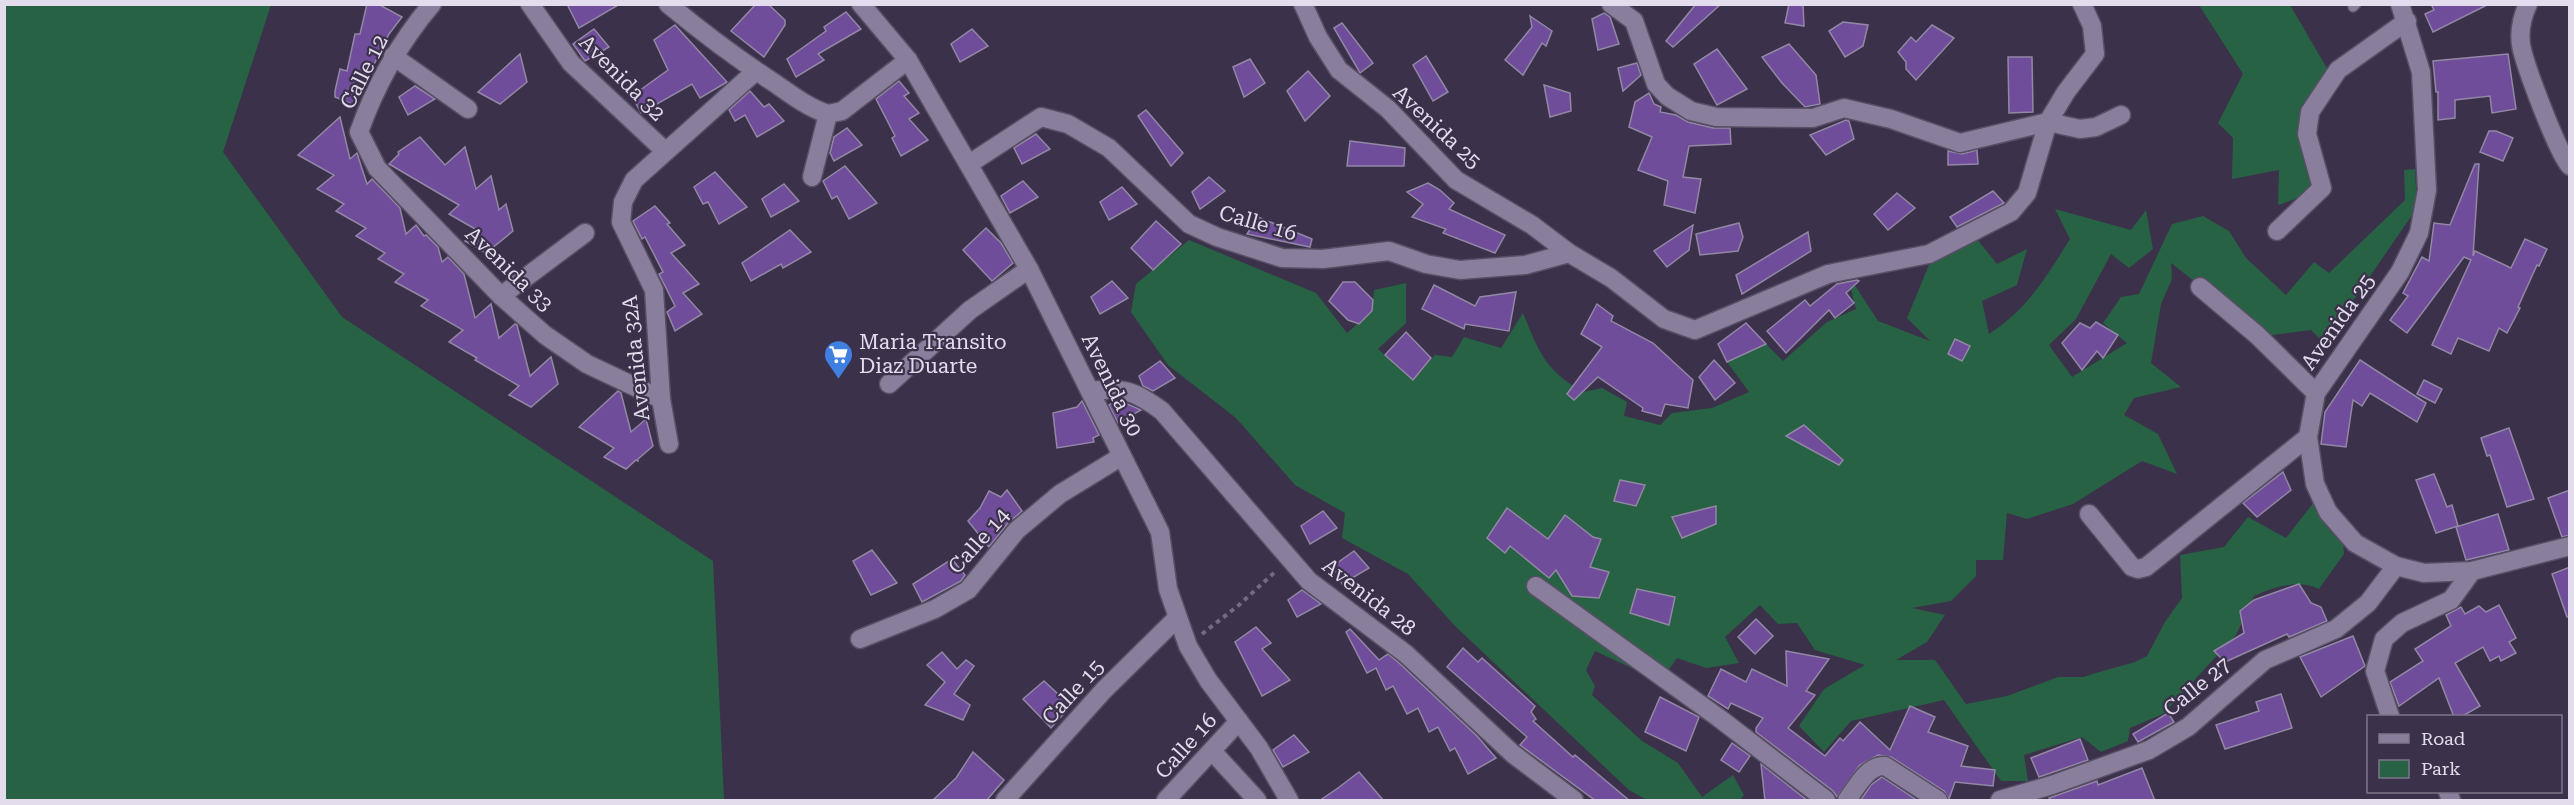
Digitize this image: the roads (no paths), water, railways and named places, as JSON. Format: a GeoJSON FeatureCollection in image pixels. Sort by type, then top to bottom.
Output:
{"type":"FeatureCollection","features":[{"type":"Feature","properties":{"kind":"street","name":"Calle 12"},"geometry":{"type":"LineString","coordinates":[[359,132],[372,96],[393,56],[432,4]]}},
{"type":"Feature","properties":{"kind":"street","name":"Avenida 32"},"geometry":{"type":"LineString","coordinates":[[530,4],[571,63],[665,151]]}},
{"type":"Feature","properties":{"kind":"street"},"geometry":{"type":"LineString","coordinates":[[668,4],[756,71],[814,110],[828,114],[842,111],[908,60]]}},
{"type":"Feature","properties":{"kind":"street","name":"Avenida 30"},"geometry":{"type":"LineString","coordinates":[[861,4],[908,60],[1029,269],[1160,532],[1168,589],[1188,646],[1208,680],[1259,748],[1289,801]]}},
{"type":"Feature","properties":{"kind":"street","name":"Avenida 25"},"geometry":{"type":"LineString","coordinates":[[1304,4],[1318,36],[1339,70],[1388,109],[1456,180],[1532,225],[1569,253],[1611,278],[1664,320],[1695,330],[1828,274],[1929,254],[2011,212],[2027,193],[2048,122],[2066,92],[2095,54],[2092,26],[2082,4]]}},
{"type":"Feature","properties":{"kind":"street"},"geometry":{"type":"LineString","coordinates":[[1611,4],[1634,21],[1656,84],[1667,96],[1691,111],[1716,117],[1813,118],[1844,108],[1892,119],[1960,143],[2048,122],[2080,129],[2096,127],[2121,115]]}},
{"type":"Feature","properties":{"kind":"street"},"geometry":{"type":"LineString","coordinates":[[2528,4],[2522,18],[2521,45],[2557,145],[2569,165]]}},
{"type":"Feature","properties":{"kind":"street"},"geometry":{"type":"LineString","coordinates":[[2277,231],[2322,188],[2307,134],[2310,112],[2338,70],[2404,13]]}},
{"type":"Feature","properties":{"kind":"street","name":"Avenida 25"},"geometry":{"type":"LineString","coordinates":[[2404,13],[2421,72],[2427,190],[2420,233],[2400,272],[2316,393],[2307,437],[2315,484],[2328,512],[2355,543],[2396,566],[2424,573],[2472,571],[2570,546]]}},
{"type":"Feature","properties":{"kind":"street"},"geometry":{"type":"LineString","coordinates":[[393,56],[468,109]]}},
{"type":"Feature","properties":{"kind":"street"},"geometry":{"type":"LineString","coordinates":[[665,151],[756,71]]}},
{"type":"Feature","properties":{"kind":"street"},"geometry":{"type":"LineString","coordinates":[[812,177],[828,114]]}},
{"type":"Feature","properties":{"kind":"street","name":"Calle 16"},"geometry":{"type":"LineString","coordinates":[[969,164],[1041,117],[1068,124],[1109,148],[1189,224],[1217,237],[1282,258],[1323,259],[1389,251],[1426,264],[1460,270],[1525,265],[1569,253]]}},
{"type":"Feature","properties":{"kind":"street","name":"Avenida 33"},"geometry":{"type":"LineString","coordinates":[[359,132],[377,168],[501,296],[545,335],[587,364],[661,399]]}},
{"type":"Feature","properties":{"kind":"street","name":"Avenida 32A"},"geometry":{"type":"LineString","coordinates":[[665,151],[634,180],[623,202],[621,222],[654,290],[661,399],[669,444]]}},
{"type":"Feature","properties":{"kind":"street"},"geometry":{"type":"LineString","coordinates":[[501,296],[585,233]]}},
{"type":"Feature","properties":{"kind":"street"},"geometry":{"type":"LineString","coordinates":[[889,384],[970,310],[1029,269]]}},
{"type":"Feature","properties":{"kind":"street"},"geometry":{"type":"LineString","coordinates":[[2200,287],[2257,335],[2316,393]]}},
{"type":"Feature","properties":{"kind":"street","name":"Avenida 28"},"geometry":{"type":"LineString","coordinates":[[1090,391],[1115,388],[1141,396],[1162,411],[1309,581],[1406,654],[1513,754],[1574,801]]}},
{"type":"Feature","properties":{"kind":"street"},"geometry":{"type":"LineString","coordinates":[[2089,514],[2132,567],[2138,569],[2146,567],[2307,437]]}},
{"type":"Feature","properties":{"kind":"street","name":"Calle 14"},"geometry":{"type":"LineString","coordinates":[[860,639],[935,609],[968,590],[1017,530],[1059,494],[1122,456]]}},
{"type":"Feature","properties":{"kind":"street","name":"Calle 27"},"geometry":{"type":"LineString","coordinates":[[2000,801],[2149,750],[2179,733],[2265,660],[2336,629],[2368,603],[2396,566]]}},
{"type":"Feature","properties":{"kind":"street"},"geometry":{"type":"LineString","coordinates":[[2389,715],[2375,671],[2384,639],[2403,623],[2451,600],[2472,571]]}},
{"type":"Feature","properties":{"kind":"street"},"geometry":{"type":"LineString","coordinates":[[1536,586],[1719,718],[1826,801]]}},
{"type":"Feature","properties":{"kind":"street","name":"Calle 15"},"geometry":{"type":"LineString","coordinates":[[1005,801],[1104,690],[1177,618]]}},
{"type":"Feature","properties":{"kind":"street","name":"Calle 16"},"geometry":{"type":"LineString","coordinates":[[1166,801],[1239,721]]}},
{"type":"Feature","properties":{"kind":"street"},"geometry":{"type":"LineString","coordinates":[[1212,750],[1257,801]]}},
{"type":"Feature","properties":{"kind":"street"},"geometry":{"type":"LineString","coordinates":[[1847,801],[1872,768],[1878,766],[1885,766],[1938,801]]}},
{"type":"Feature","properties":{"kind":"place","name":"Maria Transito Diaz Duarte"},"geometry":{"type":"Point","coordinates":[838,380]}}]}
